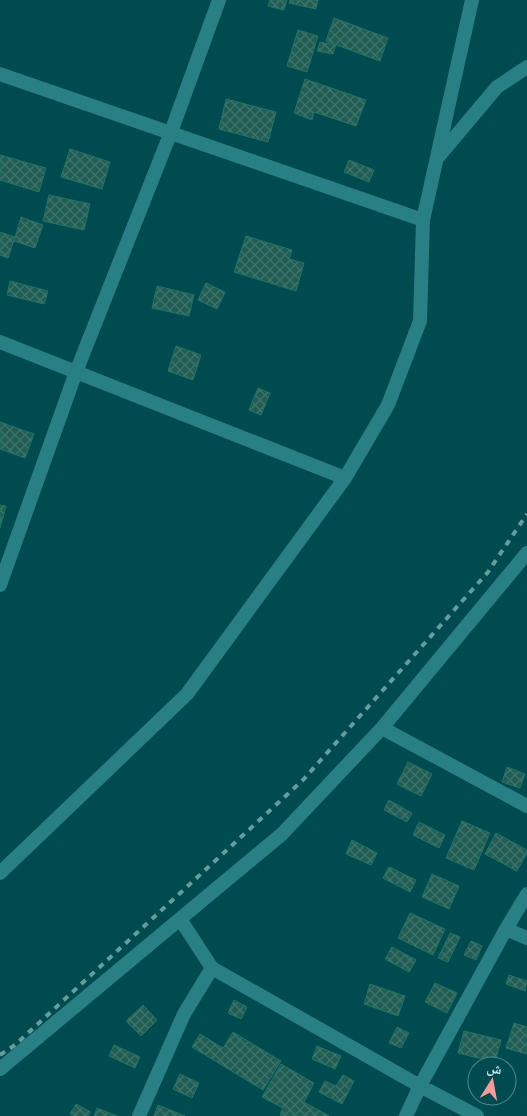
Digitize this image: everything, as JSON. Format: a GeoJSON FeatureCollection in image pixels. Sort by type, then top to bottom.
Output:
{"type":"FeatureCollection","features":[{"type":"Feature","properties":{"kind":"street"},"geometry":{"type":"LineString","coordinates":[[0,586],[76,372],[171,132],[219,0]]}},
{"type":"Feature","properties":{"kind":"street"},"geometry":{"type":"LineString","coordinates":[[0,873],[187,694],[345,478],[388,405],[420,321],[423,220],[472,0]]}},
{"type":"Feature","properties":{"kind":"street"},"geometry":{"type":"LineString","coordinates":[[436,159],[497,87],[527,67]]}},
{"type":"Feature","properties":{"kind":"street"},"geometry":{"type":"LineString","coordinates":[[0,74],[423,220]]}},
{"type":"Feature","properties":{"kind":"street"},"geometry":{"type":"LineString","coordinates":[[0,342],[345,478]]}},
{"type":"Feature","properties":{"kind":"street"},"geometry":{"type":"LineString","coordinates":[[0,1070],[282,834],[382,728],[527,553]]}},
{"type":"Feature","properties":{"kind":"street"},"geometry":{"type":"LineString","coordinates":[[382,728],[527,806]]}},
{"type":"Feature","properties":{"kind":"street"},"geometry":{"type":"LineString","coordinates":[[406,1116],[420,1086],[527,894]]}},
{"type":"Feature","properties":{"kind":"street"},"geometry":{"type":"LineString","coordinates":[[180,919],[212,968],[420,1086],[477,1116]]}},
{"type":"Feature","properties":{"kind":"street"},"geometry":{"type":"LineString","coordinates":[[506,929],[527,938]]}},
{"type":"Feature","properties":{"kind":"street"},"geometry":{"type":"LineString","coordinates":[[140,1116],[184,1014],[212,968]]}},
{"type":"Feature","properties":{"kind":"building"},"geometry":{"type":"Polygon","coordinates":[[[270,0],[287,0],[284,10],[268,6],[270,0]]]}},
{"type":"Feature","properties":{"kind":"building"},"geometry":{"type":"Polygon","coordinates":[[[290,0],[318,0],[316,9],[289,3],[290,0]]]}},
{"type":"Feature","properties":{"kind":"building"},"geometry":{"type":"Polygon","coordinates":[[[334,18],[388,38],[380,61],[326,41],[334,18]]]}},
{"type":"Feature","properties":{"kind":"building"},"geometry":{"type":"Polygon","coordinates":[[[298,30],[318,36],[307,72],[287,66],[298,30]]]}},
{"type":"Feature","properties":{"kind":"building"},"geometry":{"type":"Polygon","coordinates":[[[320,42],[336,45],[333,54],[317,51],[320,42]]]}},
{"type":"Feature","properties":{"kind":"building"},"geometry":{"type":"Polygon","coordinates":[[[305,79],[366,100],[356,126],[314,112],[312,120],[294,113],[305,79]]]}},
{"type":"Feature","properties":{"kind":"building"},"geometry":{"type":"Polygon","coordinates":[[[226,99],[276,112],[268,142],[219,129],[226,99]]]}},
{"type":"Feature","properties":{"kind":"building"},"geometry":{"type":"Polygon","coordinates":[[[70,149],[110,162],[102,189],[61,177],[70,149]]]}},
{"type":"Feature","properties":{"kind":"building"},"geometry":{"type":"Polygon","coordinates":[[[0,155],[46,168],[39,192],[0,180],[0,155]]]}},
{"type":"Feature","properties":{"kind":"building"},"geometry":{"type":"Polygon","coordinates":[[[349,160],[374,170],[369,182],[344,172],[349,160]]]}},
{"type":"Feature","properties":{"kind":"building"},"geometry":{"type":"Polygon","coordinates":[[[49,195],[90,204],[84,230],[43,221],[49,195]]]}},
{"type":"Feature","properties":{"kind":"building"},"geometry":{"type":"Polygon","coordinates":[[[21,217],[43,225],[35,248],[14,241],[21,217]]]}},
{"type":"Feature","properties":{"kind":"building"},"geometry":{"type":"Polygon","coordinates":[[[0,232],[15,237],[8,258],[0,255],[0,232]]]}},
{"type":"Feature","properties":{"kind":"building"},"geometry":{"type":"Polygon","coordinates":[[[246,236],[292,250],[289,259],[304,263],[296,291],[234,272],[246,236]]]}},
{"type":"Feature","properties":{"kind":"building"},"geometry":{"type":"Polygon","coordinates":[[[10,281],[48,291],[44,304],[7,295],[10,281]]]}},
{"type":"Feature","properties":{"kind":"building"},"geometry":{"type":"Polygon","coordinates":[[[206,283],[225,292],[217,309],[198,300],[206,283]]]}},
{"type":"Feature","properties":{"kind":"building"},"geometry":{"type":"Polygon","coordinates":[[[157,286],[194,295],[189,316],[152,308],[157,286]]]}},
{"type":"Feature","properties":{"kind":"building"},"geometry":{"type":"Polygon","coordinates":[[[176,346],[201,355],[193,380],[168,371],[176,346]]]}},
{"type":"Feature","properties":{"kind":"building"},"geometry":{"type":"Polygon","coordinates":[[[258,388],[270,393],[261,415],[249,410],[258,388]]]}},
{"type":"Feature","properties":{"kind":"building"},"geometry":{"type":"Polygon","coordinates":[[[0,422],[34,434],[25,458],[0,449],[0,422]]]}},
{"type":"Feature","properties":{"kind":"building"},"geometry":{"type":"Polygon","coordinates":[[[0,505],[6,506],[0,528],[0,505]]]}},
{"type":"Feature","properties":{"kind":"building"},"geometry":{"type":"Polygon","coordinates":[[[408,762],[432,774],[421,796],[397,784],[408,762]]]}},
{"type":"Feature","properties":{"kind":"building"},"geometry":{"type":"Polygon","coordinates":[[[507,767],[525,774],[520,788],[502,782],[507,767]]]}},
{"type":"Feature","properties":{"kind":"building"},"geometry":{"type":"Polygon","coordinates":[[[389,800],[412,813],[407,822],[384,810],[389,800]]]}},
{"type":"Feature","properties":{"kind":"building"},"geometry":{"type":"Polygon","coordinates":[[[462,821],[490,833],[474,870],[446,858],[462,821]]]}},
{"type":"Feature","properties":{"kind":"building"},"geometry":{"type":"Polygon","coordinates":[[[419,822],[445,835],[439,848],[413,835],[419,822]]]}},
{"type":"Feature","properties":{"kind":"building"},"geometry":{"type":"Polygon","coordinates":[[[496,833],[527,850],[517,871],[485,854],[496,833]]]}},
{"type":"Feature","properties":{"kind":"building"},"geometry":{"type":"Polygon","coordinates":[[[352,840],[377,853],[371,865],[346,854],[352,840]]]}},
{"type":"Feature","properties":{"kind":"building"},"geometry":{"type":"Polygon","coordinates":[[[389,867],[416,880],[410,892],[383,878],[389,867]]]}},
{"type":"Feature","properties":{"kind":"building"},"geometry":{"type":"Polygon","coordinates":[[[432,874],[459,886],[449,909],[422,897],[432,874]]]}},
{"type":"Feature","properties":{"kind":"building"},"geometry":{"type":"Polygon","coordinates":[[[410,913],[445,929],[433,955],[398,938],[410,913]]]}},
{"type":"Feature","properties":{"kind":"building"},"geometry":{"type":"Polygon","coordinates":[[[450,933],[460,937],[448,962],[438,958],[450,933]]]}},
{"type":"Feature","properties":{"kind":"building"},"geometry":{"type":"Polygon","coordinates":[[[471,941],[482,946],[476,960],[464,955],[471,941]]]}},
{"type":"Feature","properties":{"kind":"building"},"geometry":{"type":"Polygon","coordinates":[[[392,947],[416,960],[409,972],[385,959],[392,947]]]}},
{"type":"Feature","properties":{"kind":"building"},"geometry":{"type":"Polygon","coordinates":[[[509,975],[527,981],[525,991],[506,984],[509,975]]]}},
{"type":"Feature","properties":{"kind":"building"},"geometry":{"type":"Polygon","coordinates":[[[435,983],[457,993],[447,1013],[425,1002],[435,983]]]}},
{"type":"Feature","properties":{"kind":"building"},"geometry":{"type":"Polygon","coordinates":[[[370,984],[405,996],[398,1016],[364,1004],[370,984]]]}},
{"type":"Feature","properties":{"kind":"building"},"geometry":{"type":"Polygon","coordinates":[[[234,1000],[247,1007],[241,1019],[228,1013],[234,1000]]]}},
{"type":"Feature","properties":{"kind":"building"},"geometry":{"type":"Polygon","coordinates":[[[143,1005],[157,1020],[141,1036],[126,1021],[143,1005]]]}},
{"type":"Feature","properties":{"kind":"building"},"geometry":{"type":"Polygon","coordinates":[[[514,1023],[527,1027],[527,1054],[506,1048],[514,1023]]]}},
{"type":"Feature","properties":{"kind":"building"},"geometry":{"type":"Polygon","coordinates":[[[397,1027],[409,1033],[401,1048],[389,1043],[397,1027]]]}},
{"type":"Feature","properties":{"kind":"building"},"geometry":{"type":"Polygon","coordinates":[[[464,1031],[501,1040],[497,1056],[470,1056],[458,1053],[464,1031]]]}},
{"type":"Feature","properties":{"kind":"building"},"geometry":{"type":"Polygon","coordinates":[[[233,1032],[281,1061],[263,1090],[192,1047],[200,1034],[223,1048],[233,1032]]]}},
{"type":"Feature","properties":{"kind":"building"},"geometry":{"type":"Polygon","coordinates":[[[114,1045],[140,1057],[135,1068],[109,1056],[114,1045]]]}},
{"type":"Feature","properties":{"kind":"building"},"geometry":{"type":"Polygon","coordinates":[[[317,1046],[341,1056],[335,1069],[312,1059],[317,1046]]]}},
{"type":"Feature","properties":{"kind":"building"},"geometry":{"type":"Polygon","coordinates":[[[281,1064],[314,1083],[304,1102],[329,1116],[281,1116],[283,1108],[262,1097],[281,1064]]]}},
{"type":"Feature","properties":{"kind":"building"},"geometry":{"type":"Polygon","coordinates":[[[180,1074],[199,1083],[192,1098],[173,1089],[180,1074]]]}},
{"type":"Feature","properties":{"kind":"building"},"geometry":{"type":"Polygon","coordinates":[[[343,1075],[354,1081],[342,1104],[319,1092],[325,1081],[336,1086],[343,1075]]]}},
{"type":"Feature","properties":{"kind":"building"},"geometry":{"type":"Polygon","coordinates":[[[76,1104],[91,1112],[88,1116],[73,1116],[70,1114],[76,1104]]]}},
{"type":"Feature","properties":{"kind":"building"},"geometry":{"type":"Polygon","coordinates":[[[158,1105],[185,1116],[154,1116],[158,1105]]]}},
{"type":"Feature","properties":{"kind":"building"},"geometry":{"type":"Polygon","coordinates":[[[97,1108],[117,1116],[94,1116],[97,1108]]]}},
{"type":"Feature","properties":{"kind":"railway"},"geometry":{"type":"LineString","coordinates":[[0,1055],[15,1045],[303,780],[488,572],[527,514]]}}]}
